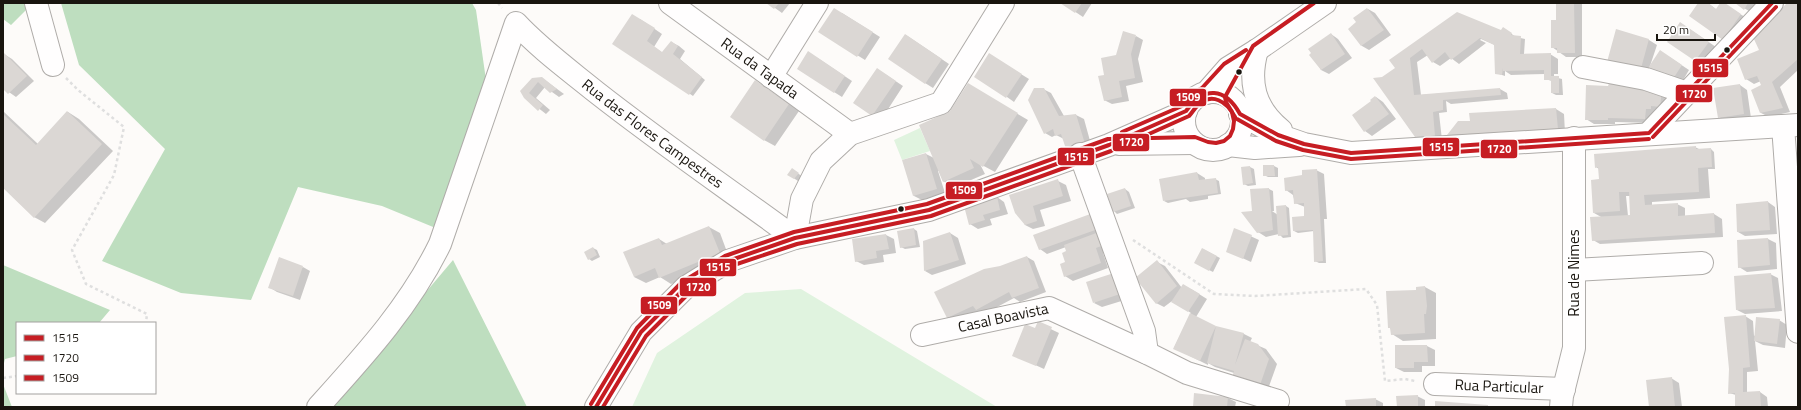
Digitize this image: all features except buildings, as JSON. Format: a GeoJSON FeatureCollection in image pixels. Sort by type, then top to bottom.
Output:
{"type":"FeatureCollection","features":[{"type":"Feature","properties":{"kind":"street"},"geometry":{"type":"LineString","coordinates":[[36,3],[53,65]]}},
{"type":"Feature","properties":{"kind":"street","name":"Rua da Tapada"},"geometry":{"type":"LineString","coordinates":[[670,3],[850,134]]}},
{"type":"Feature","properties":{"kind":"street"},"geometry":{"type":"LineString","coordinates":[[771,77],[817,3]]}},
{"type":"Feature","properties":{"kind":"street"},"geometry":{"type":"LineString","coordinates":[[795,238],[802,199],[821,161],[850,134],[941,103],[1003,3]]}},
{"type":"Feature","properties":{"kind":"street"},"geometry":{"type":"LineString","coordinates":[[1206,93],[1228,68],[1325,3]]}},
{"type":"Feature","properties":{"kind":"street"},"geometry":{"type":"LineString","coordinates":[[1649,133],[1772,3]]}},
{"type":"Feature","properties":{"kind":"street","name":"Rua das Flores Campestres"},"geometry":{"type":"LineString","coordinates":[[318,407],[397,316],[430,265],[440,244],[516,23],[534,42],[676,154],[795,238]]}},
{"type":"Feature","properties":{"kind":"street"},"geometry":{"type":"LineString","coordinates":[[1228,146],[1239,132],[1241,123],[1236,106],[1257,50]]}},
{"type":"Feature","properties":{"kind":"street"},"geometry":{"type":"LineString","coordinates":[[1257,50],[1252,66],[1252,79],[1254,91],[1259,104],[1276,125],[1304,144]]}},
{"type":"Feature","properties":{"kind":"street"},"geometry":{"type":"LineString","coordinates":[[1583,67],[1646,79],[1687,93]]}},
{"type":"Feature","properties":{"kind":"street"},"geometry":{"type":"LineString","coordinates":[[1304,144],[1255,148],[1228,146],[1211,150],[1202,148],[1194,143],[1185,128],[1184,119],[1190,103],[1198,96],[1215,92],[1223,94],[1236,106],[1278,135],[1304,144],[1351,153],[1791,125],[1798,332]]}},
{"type":"Feature","properties":{"kind":"street"},"geometry":{"type":"LineString","coordinates":[[596,407],[641,332],[686,287],[728,261],[795,238],[929,210],[1080,154],[1110,145],[1186,111]]}},
{"type":"Feature","properties":{"kind":"street","name":"Rua de Nimes"},"geometry":{"type":"LineString","coordinates":[[1562,398],[1574,348],[1574,138]]}},
{"type":"Feature","properties":{"kind":"street"},"geometry":{"type":"LineString","coordinates":[[1110,145],[1194,143]]}},
{"type":"Feature","properties":{"kind":"street"},"geometry":{"type":"LineString","coordinates":[[1080,154],[1144,332],[1147,353]]}},
{"type":"Feature","properties":{"kind":"street"},"geometry":{"type":"LineString","coordinates":[[1574,270],[1702,263]]}},
{"type":"Feature","properties":{"kind":"street","name":"Casal Boavista"},"geometry":{"type":"LineString","coordinates":[[922,335],[1049,308],[1187,373],[1278,401]]}},
{"type":"Feature","properties":{"kind":"street","name":"Rua Particular"},"geometry":{"type":"LineString","coordinates":[[1435,384],[1562,398]]}},
{"type":"Feature","properties":{"kind":"path"},"geometry":{"type":"LineString","coordinates":[[53,65],[78,90],[124,127],[114,175],[72,250],[86,284],[147,314],[146,322]]}},
{"type":"Feature","properties":{"kind":"path"},"geometry":{"type":"LineString","coordinates":[[1103,219],[1214,294],[1255,296],[1366,289],[1377,305],[1386,381],[1405,379],[1435,384]]}},
{"type":"Feature","properties":{"kind":"path"},"geometry":{"type":"LineString","coordinates":[[3,378],[16,376]]}},
{"type":"Feature","properties":{"kind":"green space"},"geometry":{"type":"Polygon","coordinates":[[[3,3],[24,3],[26,10],[11,25],[3,19],[3,3]]]}},
{"type":"Feature","properties":{"kind":"green space"},"geometry":{"type":"Polygon","coordinates":[[[61,3],[472,3],[476,10],[486,80],[438,229],[382,206],[298,187],[251,300],[181,293],[102,261],[165,149],[79,65],[61,3]]]}},
{"type":"Feature","properties":{"kind":"green space"},"geometry":{"type":"Polygon","coordinates":[[[920,128],[930,151],[902,160],[894,140],[920,128]]]}},
{"type":"Feature","properties":{"kind":"green space"},"geometry":{"type":"Polygon","coordinates":[[[453,260],[527,407],[329,407],[453,260]]]}},
{"type":"Feature","properties":{"kind":"green space"},"geometry":{"type":"Polygon","coordinates":[[[3,265],[110,310],[100,322],[16,322],[16,356],[5,359],[3,367],[3,265]]]}},
{"type":"Feature","properties":{"kind":"green space"},"geometry":{"type":"Polygon","coordinates":[[[801,289],[997,407],[632,407],[657,353],[745,293],[801,289]]]}},
{"type":"Feature","properties":{"kind":"green space"},"geometry":{"type":"Polygon","coordinates":[[[3,384],[12,407],[3,407],[3,384]]]}},
{"type":"Feature","properties":{"kind":"transit line","name":"1509"},"geometry":{"type":"LineString","coordinates":[[591,404],[637,328],[682,282],[725,256],[794,232],[927,204],[1108,139],[1195,137],[1208,142],[1216,143],[1224,141],[1230,136],[1234,121],[1232,112],[1226,102],[1225,97],[1253,46],[1314,3]]}},
{"type":"Feature","properties":{"kind":"transit line","name":"1515"},"geometry":{"type":"LineString","coordinates":[[1649,133],[1772,3]]}},
{"type":"Feature","properties":{"kind":"transit line","name":"1720"},"geometry":{"type":"LineString","coordinates":[[1653,137],[1776,7]]}},
{"type":"Feature","properties":{"kind":"transit line","name":"1509"},"geometry":{"type":"LineString","coordinates":[[1122,132],[1182,106],[1186,99],[1194,92],[1202,88],[1224,64],[1246,50]]}},
{"type":"Feature","properties":{"kind":"transit line","name":"1515"},"geometry":{"type":"LineString","coordinates":[[596,407],[641,332],[686,287],[728,261],[795,238],[929,210],[1109,145],[1186,111],[1200,97],[1207,94],[1214,93],[1228,99],[1240,114]]}},
{"type":"Feature","properties":{"kind":"transit line","name":"1720"},"geometry":{"type":"LineString","coordinates":[[603,407],[646,336],[690,292],[731,266],[797,244],[931,216],[1111,151],[1189,116],[1197,106],[1208,99],[1219,100],[1228,107],[1235,117]]}},
{"type":"Feature","properties":{"kind":"transit line","name":"1515"},"geometry":{"type":"LineString","coordinates":[[1240,114],[1278,135],[1304,144],[1351,153],[1649,133]]}},
{"type":"Feature","properties":{"kind":"transit line","name":"1720"},"geometry":{"type":"LineString","coordinates":[[1237,119],[1276,141],[1303,150],[1351,159],[1649,139]]}}]}
